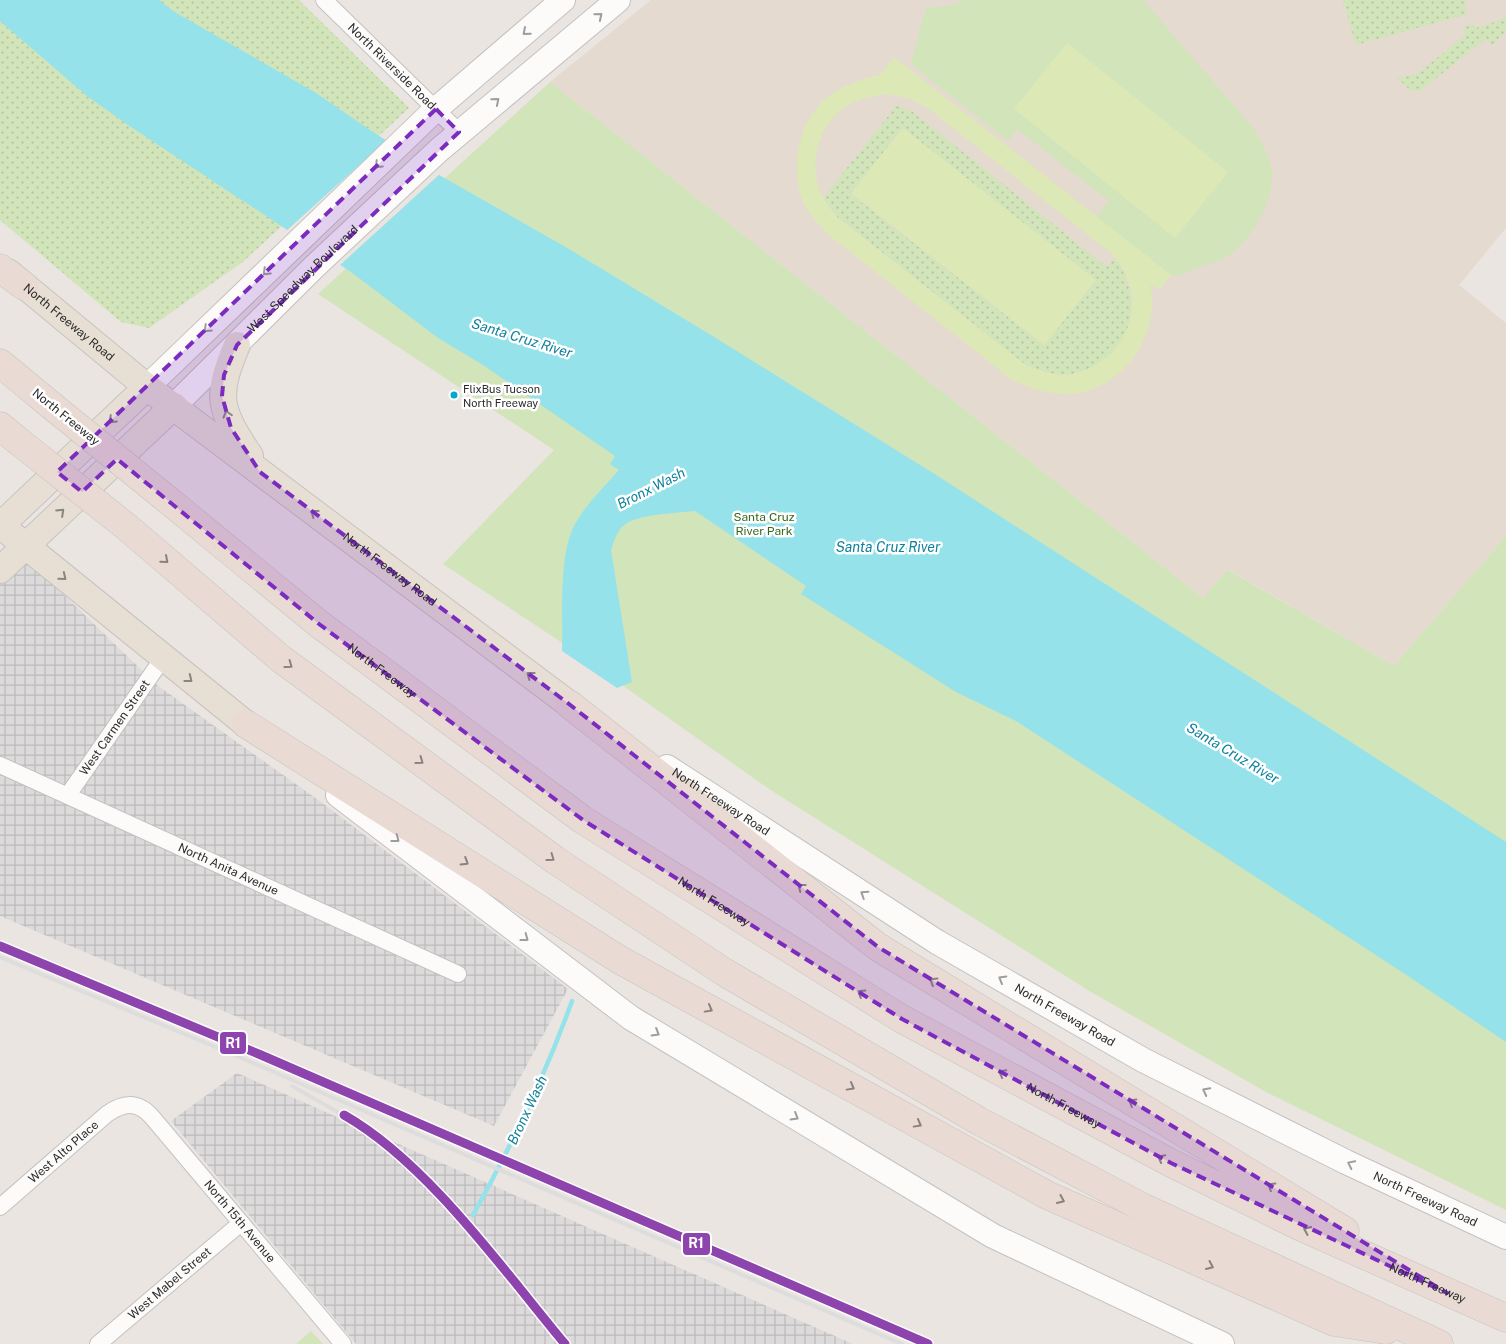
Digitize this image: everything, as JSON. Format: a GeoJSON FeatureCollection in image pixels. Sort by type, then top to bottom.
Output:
{"type":"FeatureCollection","features":[{"type":"Feature","properties":{"kind":"highway"},"geometry":{"type":"LineString","coordinates":[[0,267],[24,286]]}},
{"type":"Feature","properties":{"kind":"highway","name":"North Freeway"},"geometry":{"type":"LineString","coordinates":[[0,363],[319,624],[583,820],[902,1019],[1171,1163],[1299,1226],[1506,1318]]}},
{"type":"Feature","properties":{"kind":"highway"},"geometry":{"type":"LineString","coordinates":[[9,433],[128,528],[281,659],[555,860],[724,972],[979,1121],[1144,1208],[1427,1339]]}},
{"type":"Feature","properties":{"kind":"highway"},"geometry":{"type":"LineString","coordinates":[[569,704],[878,948],[1447,1293]]}},
{"type":"Feature","properties":{"kind":"highway"},"geometry":{"type":"LineString","coordinates":[[246,724],[620,960],[1048,1194],[1334,1322],[1427,1339]]}},
{"type":"Feature","properties":{"kind":"main road"},"geometry":{"type":"LineString","coordinates":[[563,0],[436,109],[147,387],[0,525],[162,658],[246,724],[630,1018],[993,1236],[1222,1344]]}},
{"type":"Feature","properties":{"kind":"main road","name":"West Speedway Boulevard"},"geometry":{"type":"LineString","coordinates":[[0,570],[174,406],[314,266],[439,150],[618,0]]}},
{"type":"Feature","properties":{"kind":"main road","name":"North Freeway Road"},"geometry":{"type":"LineString","coordinates":[[24,286],[147,387],[569,704],[937,942],[1143,1060],[1346,1162],[1506,1237]]}},
{"type":"Feature","properties":{"kind":"main road"},"geometry":{"type":"LineString","coordinates":[[237,345],[224,376],[222,396],[231,428],[260,472]]}},
{"type":"Feature","properties":{"kind":"street","name":"North Riverside Road"},"geometry":{"type":"LineString","coordinates":[[324,0],[459,132]]}},
{"type":"Feature","properties":{"kind":"street","name":"West Carmen Street"},"geometry":{"type":"LineString","coordinates":[[68,795],[162,658]]}},
{"type":"Feature","properties":{"kind":"street","name":"North Anita Avenue"},"geometry":{"type":"LineString","coordinates":[[0,765],[458,974]]}},
{"type":"Feature","properties":{"kind":"street","name":"West Alto Place"},"geometry":{"type":"LineString","coordinates":[[0,1207],[107,1114],[122,1105],[131,1104]]}},
{"type":"Feature","properties":{"kind":"street","name":"North 15th Avenue"},"geometry":{"type":"LineString","coordinates":[[131,1104],[147,1112],[343,1344]]}},
{"type":"Feature","properties":{"kind":"street","name":"West Mabel Street"},"geometry":{"type":"LineString","coordinates":[[98,1344],[241,1223]]}},
{"type":"Feature","properties":{"kind":"highlighted area"},"geometry":{"type":"Polygon","coordinates":[[[436,109],[459,132],[237,345],[224,375],[222,396],[231,428],[260,472],[569,704],[878,947],[1447,1293],[1171,1163],[902,1019],[583,820],[319,624],[117,459],[82,492],[57,472],[436,109]]]}},
{"type":"Feature","properties":{"kind":"shaded area"},"geometry":{"type":"Polygon","coordinates":[[[651,0],[1506,0],[1506,228],[1459,285],[1506,323],[1506,536],[1394,666],[1229,570],[1203,598],[550,82],[651,0]]]}},
{"type":"Feature","properties":{"kind":"shaded area"},"geometry":{"type":"Polygon","coordinates":[[[26,558],[157,685],[321,802],[568,989],[494,1126],[0,916],[0,584],[26,558]]]}},
{"type":"Feature","properties":{"kind":"shaded area"},"geometry":{"type":"Polygon","coordinates":[[[237,1073],[853,1344],[356,1344],[171,1121],[237,1073]]]}},
{"type":"Feature","properties":{"kind":"green space"},"geometry":{"type":"Polygon","coordinates":[[[0,0],[299,0],[409,108],[244,261],[149,328],[121,322],[0,220],[0,0]]]}},
{"type":"Feature","properties":{"kind":"green space"},"geometry":{"type":"Polygon","coordinates":[[[965,0],[1143,0],[1253,128],[1267,153],[1272,170],[1272,183],[1264,209],[1250,234],[1232,253],[1221,260],[1183,274],[1171,275],[1096,217],[1109,201],[1017,129],[1008,141],[911,64],[926,8],[949,6],[965,0]]]}},
{"type":"Feature","properties":{"kind":"green space"},"geometry":{"type":"Polygon","coordinates":[[[1343,0],[1465,0],[1467,14],[1356,45],[1343,0]]]}},
{"type":"Feature","properties":{"kind":"green space"},"geometry":{"type":"Polygon","coordinates":[[[1506,18],[1506,32],[1492,45],[1486,39],[1420,91],[1411,91],[1397,78],[1413,75],[1421,71],[1465,35],[1464,27],[1474,24],[1476,28],[1506,18]]]}},
{"type":"Feature","properties":{"kind":"green space"},"geometry":{"type":"Polygon","coordinates":[[[1067,43],[1228,172],[1175,238],[1014,109],[1067,43]]]}},
{"type":"Feature","properties":{"kind":"green space"},"geometry":{"type":"Polygon","coordinates":[[[894,57],[1171,275],[1159,290],[1150,284],[1152,303],[1150,322],[1143,341],[1133,358],[1120,372],[1104,384],[1087,391],[1067,394],[1038,390],[1012,380],[825,232],[806,208],[801,194],[797,163],[803,132],[819,105],[830,95],[854,82],[880,75],[894,57]],[[884,94],[867,98],[856,101],[832,118],[820,140],[816,164],[818,187],[826,203],[837,217],[1027,366],[1050,373],[1067,375],[1089,369],[1103,360],[1115,349],[1124,336],[1130,322],[1131,290],[1119,263],[1112,254],[929,109],[908,98],[884,94]]]}},
{"type":"Feature","properties":{"kind":"green space","name":"Santa Cruz River Park"},"geometry":{"type":"Polygon","coordinates":[[[550,82],[1203,598],[1228,570],[1394,666],[1506,536],[1506,1210],[1266,1092],[1091,992],[769,789],[561,642],[443,564],[554,450],[318,294],[550,82]]]}},
{"type":"Feature","properties":{"kind":"green space"},"geometry":{"type":"Polygon","coordinates":[[[897,105],[913,112],[1107,267],[1115,258],[1125,275],[1130,294],[1131,312],[1128,329],[1120,344],[1108,358],[1092,368],[1061,375],[1027,366],[837,217],[823,198],[897,105]],[[902,128],[851,194],[1044,345],[1096,280],[902,128]]]}},
{"type":"Feature","properties":{"kind":"green space"},"geometry":{"type":"Polygon","coordinates":[[[903,128],[1096,280],[1044,345],[851,193],[903,128]]]}},
{"type":"Feature","properties":{"kind":"green space"},"geometry":{"type":"Polygon","coordinates":[[[311,1331],[323,1344],[296,1344],[311,1331]]]}},
{"type":"Feature","properties":{"kind":"water","name":"Santa Cruz River"},"geometry":{"type":"Polygon","coordinates":[[[0,0],[159,0],[173,11],[316,93],[441,176],[569,249],[933,473],[1506,842],[1506,1042],[1405,974],[1016,721],[956,692],[801,594],[806,586],[695,511],[637,519],[623,526],[614,540],[611,550],[632,682],[617,688],[562,651],[564,571],[569,540],[573,528],[583,512],[619,470],[610,464],[615,456],[483,365],[438,338],[351,272],[87,96],[0,21],[0,0]]]}},
{"type":"Feature","properties":{"kind":"pier"},"geometry":{"type":"Polygon","coordinates":[[[388,139],[441,173],[339,266],[286,231],[388,139]]]}},
{"type":"Feature","properties":{"kind":"waterway","name":"Bronx Wash"},"geometry":{"type":"LineString","coordinates":[[473,1215],[527,1110],[551,1056],[572,1001]]}},
{"type":"Feature","properties":{"kind":"railway"},"geometry":{"type":"LineString","coordinates":[[0,957],[237,1056],[902,1344]]}},
{"type":"Feature","properties":{"kind":"railway"},"geometry":{"type":"LineString","coordinates":[[292,1086],[348,1118],[398,1155],[450,1206],[565,1344]]}},
{"type":"Feature","properties":{"kind":"transit line","name":"R1"},"geometry":{"type":"LineString","coordinates":[[0,946],[261,1055],[928,1344]]}},
{"type":"Feature","properties":{"kind":"transit line","name":"R1"},"geometry":{"type":"LineString","coordinates":[[344,1115],[375,1135],[405,1160],[434,1189],[463,1220],[565,1344]]}},
{"type":"Feature","properties":{"kind":"place","name":"FlixBus Tucson North Freeway"},"geometry":{"type":"Point","coordinates":[454,395]}}]}
